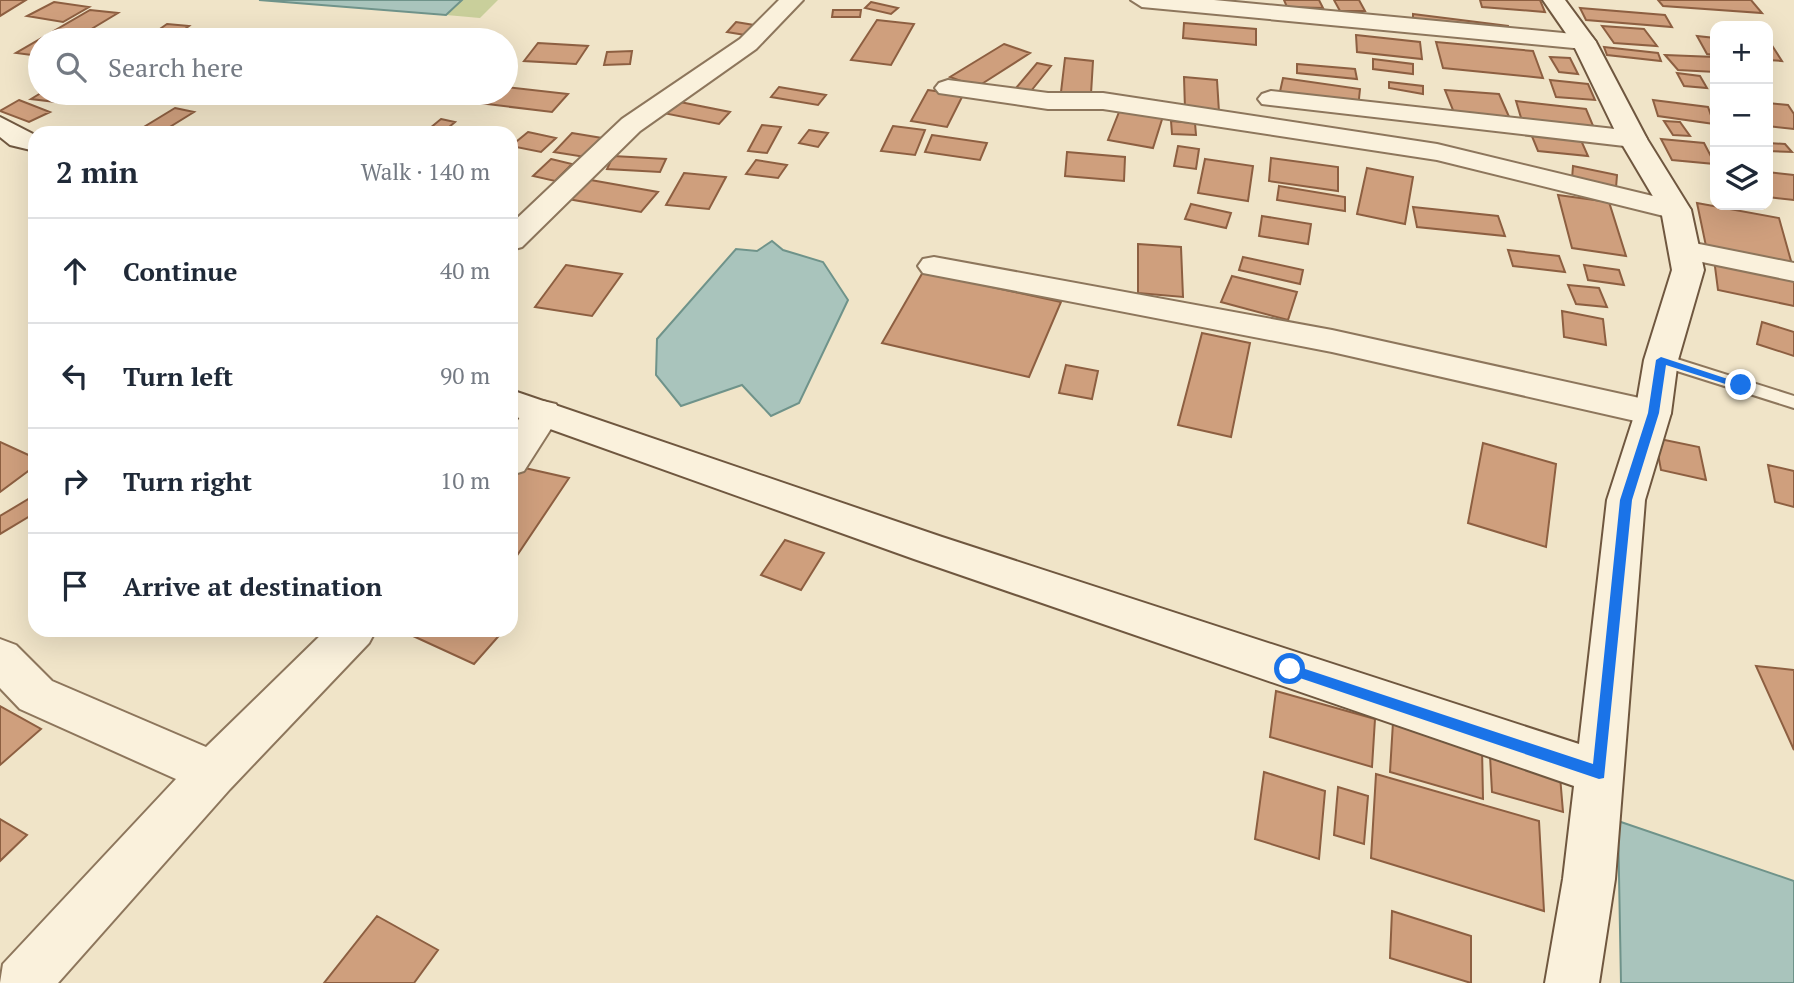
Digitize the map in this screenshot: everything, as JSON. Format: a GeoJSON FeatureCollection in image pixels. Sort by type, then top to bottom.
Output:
{"type":"FeatureCollection","features":[{"type":"Feature","properties":{"kind":"street"},"geometry":{"type":"LineString","coordinates":[[518,234],[631,125],[748,44],[792,0]]}},
{"type":"Feature","properties":{"kind":"street"},"geometry":{"type":"LineString","coordinates":[[1142,0],[1584,42]]}},
{"type":"Feature","properties":{"kind":"street"},"geometry":{"type":"LineString","coordinates":[[1554,0],[1584,42],[1633,139],[1676,210],[1688,270],[1661,360],[1653,413],[1626,500],[1589,878],[1573,983]]}},
{"type":"Feature","properties":{"kind":"street"},"geometry":{"type":"LineString","coordinates":[[948,89],[1048,101],[1104,101],[1437,152],[1676,210]]}},
{"type":"Feature","properties":{"kind":"street"},"geometry":{"type":"LineString","coordinates":[[1271,99],[1633,139]]}},
{"type":"Feature","properties":{"kind":"street"},"geometry":{"type":"LineString","coordinates":[[0,125],[20,139],[28,141]]}},
{"type":"Feature","properties":{"kind":"street"},"geometry":{"type":"LineString","coordinates":[[1684,250],[1794,272]]}},
{"type":"Feature","properties":{"kind":"street"},"geometry":{"type":"LineString","coordinates":[[934,266],[1332,341],[1653,413]]}},
{"type":"Feature","properties":{"kind":"street"},"geometry":{"type":"LineString","coordinates":[[518,438],[527,408],[928,548],[1599,773]]}},
{"type":"Feature","properties":{"kind":"street"},"geometry":{"type":"LineString","coordinates":[[22,983],[213,774],[347,637]]}},
{"type":"Feature","properties":{"kind":"street"},"geometry":{"type":"LineString","coordinates":[[0,658],[36,695],[213,774]]}},
{"type":"Feature","properties":{"kind":"lane"},"geometry":{"type":"LineString","coordinates":[[1661,360],[1794,402]]}},
{"type":"Feature","properties":{"kind":"green space"},"geometry":{"type":"Polygon","coordinates":[[[462,0],[498,0],[480,18],[446,15],[462,0]]]}},
{"type":"Feature","properties":{"kind":"water"},"geometry":{"type":"Polygon","coordinates":[[[259,0],[462,0],[446,15],[259,0]]]}},
{"type":"Feature","properties":{"kind":"water"},"geometry":{"type":"Polygon","coordinates":[[[772,241],[783,250],[823,262],[848,300],[799,403],[771,416],[742,385],[681,406],[656,375],[657,339],[736,249],[757,251],[772,241]]]}},
{"type":"Feature","properties":{"kind":"water"},"geometry":{"type":"Polygon","coordinates":[[[1618,821],[1794,881],[1794,983],[1621,983],[1618,821]]]}},
{"type":"Feature","properties":{"kind":"building"},"geometry":{"type":"Polygon","coordinates":[[[0,0],[26,0],[0,16],[0,0]]]}},
{"type":"Feature","properties":{"kind":"building"},"geometry":{"type":"Polygon","coordinates":[[[1284,0],[1319,0],[1323,8],[1287,7],[1284,0]]]}},
{"type":"Feature","properties":{"kind":"building"},"geometry":{"type":"Polygon","coordinates":[[[1334,0],[1359,0],[1365,11],[1340,11],[1334,0]]]}},
{"type":"Feature","properties":{"kind":"building"},"geometry":{"type":"Polygon","coordinates":[[[1480,0],[1540,0],[1545,12],[1482,7],[1480,0]]]}},
{"type":"Feature","properties":{"kind":"building"},"geometry":{"type":"Polygon","coordinates":[[[1658,0],[1751,0],[1762,13],[1663,6],[1658,0]]]}},
{"type":"Feature","properties":{"kind":"building"},"geometry":{"type":"Polygon","coordinates":[[[54,2],[89,7],[63,22],[27,16],[54,2]]]}},
{"type":"Feature","properties":{"kind":"building"},"geometry":{"type":"Polygon","coordinates":[[[871,2],[898,8],[891,14],[865,8],[871,2]]]}},
{"type":"Feature","properties":{"kind":"building"},"geometry":{"type":"Polygon","coordinates":[[[1580,8],[1665,15],[1672,27],[1586,20],[1580,8]]]}},
{"type":"Feature","properties":{"kind":"building"},"geometry":{"type":"Polygon","coordinates":[[[90,10],[118,13],[93,28],[59,28],[90,10]]]}},
{"type":"Feature","properties":{"kind":"building"},"geometry":{"type":"Polygon","coordinates":[[[833,10],[861,10],[860,17],[832,17],[833,10]]]}},
{"type":"Feature","properties":{"kind":"building"},"geometry":{"type":"Polygon","coordinates":[[[1413,14],[1508,26],[1510,34],[1413,23],[1413,14]]]}},
{"type":"Feature","properties":{"kind":"building"},"geometry":{"type":"Polygon","coordinates":[[[877,20],[914,24],[891,65],[851,60],[877,20]]]}},
{"type":"Feature","properties":{"kind":"building"},"geometry":{"type":"Polygon","coordinates":[[[736,22],[760,26],[751,36],[727,32],[736,22]]]}},
{"type":"Feature","properties":{"kind":"building"},"geometry":{"type":"Polygon","coordinates":[[[1184,23],[1256,29],[1256,45],[1183,38],[1184,23]]]}},
{"type":"Feature","properties":{"kind":"building"},"geometry":{"type":"Polygon","coordinates":[[[167,24],[189,26],[186,28],[161,28],[167,24]]]}},
{"type":"Feature","properties":{"kind":"building"},"geometry":{"type":"Polygon","coordinates":[[[1602,26],[1644,29],[1657,46],[1614,43],[1602,26]]]}},
{"type":"Feature","properties":{"kind":"building"},"geometry":{"type":"Polygon","coordinates":[[[1356,35],[1420,42],[1422,59],[1357,52],[1356,35]]]}},
{"type":"Feature","properties":{"kind":"building"},"geometry":{"type":"Polygon","coordinates":[[[1697,36],[1710,37],[1710,54],[1707,54],[1697,36]]]}},
{"type":"Feature","properties":{"kind":"building"},"geometry":{"type":"Polygon","coordinates":[[[1436,42],[1533,51],[1543,78],[1443,68],[1436,42]]]}},
{"type":"Feature","properties":{"kind":"building"},"geometry":{"type":"Polygon","coordinates":[[[538,43],[588,46],[576,64],[524,61],[538,43]]]}},
{"type":"Feature","properties":{"kind":"building"},"geometry":{"type":"Polygon","coordinates":[[[1004,44],[1030,53],[977,87],[950,77],[1004,44]]]}},
{"type":"Feature","properties":{"kind":"building"},"geometry":{"type":"Polygon","coordinates":[[[28,46],[28,54],[16,53],[28,46]]]}},
{"type":"Feature","properties":{"kind":"building"},"geometry":{"type":"Polygon","coordinates":[[[1604,47],[1658,53],[1661,61],[1607,55],[1604,47]]]}},
{"type":"Feature","properties":{"kind":"building"},"geometry":{"type":"Polygon","coordinates":[[[1773,47],[1782,61],[1773,60],[1773,47]]]}},
{"type":"Feature","properties":{"kind":"building"},"geometry":{"type":"Polygon","coordinates":[[[632,51],[630,64],[604,65],[607,52],[632,51]]]}},
{"type":"Feature","properties":{"kind":"building"},"geometry":{"type":"Polygon","coordinates":[[[1665,55],[1710,57],[1710,72],[1678,70],[1665,55]]]}},
{"type":"Feature","properties":{"kind":"building"},"geometry":{"type":"Polygon","coordinates":[[[1550,57],[1570,58],[1578,74],[1559,72],[1550,57]]]}},
{"type":"Feature","properties":{"kind":"building"},"geometry":{"type":"Polygon","coordinates":[[[1065,58],[1093,61],[1091,94],[1061,92],[1065,58]]]}},
{"type":"Feature","properties":{"kind":"building"},"geometry":{"type":"Polygon","coordinates":[[[1373,59],[1413,64],[1413,74],[1373,69],[1373,59]]]}},
{"type":"Feature","properties":{"kind":"building"},"geometry":{"type":"Polygon","coordinates":[[[1037,63],[1051,66],[1031,91],[1016,88],[1037,63]]]}},
{"type":"Feature","properties":{"kind":"building"},"geometry":{"type":"Polygon","coordinates":[[[1297,64],[1355,69],[1357,79],[1297,73],[1297,64]]]}},
{"type":"Feature","properties":{"kind":"building"},"geometry":{"type":"Polygon","coordinates":[[[1677,73],[1700,76],[1707,88],[1684,86],[1677,73]]]}},
{"type":"Feature","properties":{"kind":"building"},"geometry":{"type":"Polygon","coordinates":[[[1184,77],[1217,80],[1219,112],[1185,109],[1184,77]]]}},
{"type":"Feature","properties":{"kind":"building"},"geometry":{"type":"Polygon","coordinates":[[[1283,78],[1360,89],[1358,108],[1279,96],[1283,78]]]}},
{"type":"Feature","properties":{"kind":"building"},"geometry":{"type":"Polygon","coordinates":[[[1550,80],[1588,84],[1595,100],[1556,97],[1550,80]]]}},
{"type":"Feature","properties":{"kind":"building"},"geometry":{"type":"Polygon","coordinates":[[[1389,82],[1423,86],[1423,94],[1389,88],[1389,82]]]}},
{"type":"Feature","properties":{"kind":"building"},"geometry":{"type":"Polygon","coordinates":[[[779,87],[826,95],[818,105],[771,97],[779,87]]]}},
{"type":"Feature","properties":{"kind":"building"},"geometry":{"type":"Polygon","coordinates":[[[518,88],[568,94],[552,112],[495,105],[518,105],[518,88]]]}},
{"type":"Feature","properties":{"kind":"building"},"geometry":{"type":"Polygon","coordinates":[[[928,90],[963,95],[947,127],[911,121],[928,90]]]}},
{"type":"Feature","properties":{"kind":"building"},"geometry":{"type":"Polygon","coordinates":[[[1445,90],[1499,94],[1510,119],[1455,115],[1445,90]]]}},
{"type":"Feature","properties":{"kind":"building"},"geometry":{"type":"Polygon","coordinates":[[[19,100],[50,112],[29,122],[0,111],[19,100]]]}},
{"type":"Feature","properties":{"kind":"building"},"geometry":{"type":"Polygon","coordinates":[[[1653,100],[1708,107],[1710,123],[1658,116],[1653,100]]]}},
{"type":"Feature","properties":{"kind":"building"},"geometry":{"type":"Polygon","coordinates":[[[675,101],[730,112],[719,124],[663,113],[675,101]]]}},
{"type":"Feature","properties":{"kind":"building"},"geometry":{"type":"Polygon","coordinates":[[[1516,101],[1586,109],[1594,128],[1522,121],[1516,101]]]}},
{"type":"Feature","properties":{"kind":"building"},"geometry":{"type":"Polygon","coordinates":[[[1773,104],[1788,105],[1794,114],[1794,129],[1773,127],[1773,104]]]}},
{"type":"Feature","properties":{"kind":"building"},"geometry":{"type":"Polygon","coordinates":[[[1121,107],[1164,113],[1153,148],[1108,140],[1121,107]]]}},
{"type":"Feature","properties":{"kind":"building"},"geometry":{"type":"Polygon","coordinates":[[[175,108],[194,112],[171,126],[145,126],[175,108]]]}},
{"type":"Feature","properties":{"kind":"building"},"geometry":{"type":"Polygon","coordinates":[[[441,119],[455,122],[450,126],[432,126],[441,119]]]}},
{"type":"Feature","properties":{"kind":"building"},"geometry":{"type":"Polygon","coordinates":[[[1171,121],[1195,123],[1196,135],[1172,134],[1171,121]]]}},
{"type":"Feature","properties":{"kind":"building"},"geometry":{"type":"Polygon","coordinates":[[[1664,121],[1680,122],[1690,136],[1673,135],[1664,121]]]}},
{"type":"Feature","properties":{"kind":"building"},"geometry":{"type":"Polygon","coordinates":[[[762,125],[781,127],[767,153],[748,151],[762,125]]]}},
{"type":"Feature","properties":{"kind":"building"},"geometry":{"type":"Polygon","coordinates":[[[893,126],[925,130],[915,155],[881,151],[893,126]]]}},
{"type":"Feature","properties":{"kind":"building"},"geometry":{"type":"Polygon","coordinates":[[[809,130],[828,133],[818,147],[799,143],[809,130]]]}},
{"type":"Feature","properties":{"kind":"building"},"geometry":{"type":"Polygon","coordinates":[[[528,132],[556,138],[541,152],[518,147],[518,140],[528,132]]]}},
{"type":"Feature","properties":{"kind":"building"},"geometry":{"type":"Polygon","coordinates":[[[572,133],[602,138],[585,157],[554,152],[572,133]]]}},
{"type":"Feature","properties":{"kind":"building"},"geometry":{"type":"Polygon","coordinates":[[[1531,134],[1580,138],[1588,156],[1538,151],[1531,134]]]}},
{"type":"Feature","properties":{"kind":"building"},"geometry":{"type":"Polygon","coordinates":[[[932,135],[987,143],[980,160],[925,152],[932,135]]]}},
{"type":"Feature","properties":{"kind":"building"},"geometry":{"type":"Polygon","coordinates":[[[1661,139],[1704,143],[1710,154],[1710,164],[1672,160],[1661,139]]]}},
{"type":"Feature","properties":{"kind":"building"},"geometry":{"type":"Polygon","coordinates":[[[1773,143],[1785,144],[1792,152],[1773,151],[1773,143]]]}},
{"type":"Feature","properties":{"kind":"building"},"geometry":{"type":"Polygon","coordinates":[[[1178,146],[1199,149],[1196,169],[1174,166],[1178,146]]]}},
{"type":"Feature","properties":{"kind":"building"},"geometry":{"type":"Polygon","coordinates":[[[1067,152],[1125,157],[1124,181],[1065,176],[1067,152]]]}},
{"type":"Feature","properties":{"kind":"building"},"geometry":{"type":"Polygon","coordinates":[[[613,156],[666,159],[660,172],[607,169],[613,156]]]}},
{"type":"Feature","properties":{"kind":"building"},"geometry":{"type":"Polygon","coordinates":[[[1271,158],[1338,167],[1338,191],[1269,181],[1271,158]]]}},
{"type":"Feature","properties":{"kind":"building"},"geometry":{"type":"Polygon","coordinates":[[[551,159],[572,164],[555,181],[533,176],[551,159]]]}},
{"type":"Feature","properties":{"kind":"building"},"geometry":{"type":"Polygon","coordinates":[[[1205,159],[1253,166],[1248,201],[1198,193],[1205,159]]]}},
{"type":"Feature","properties":{"kind":"building"},"geometry":{"type":"Polygon","coordinates":[[[756,160],[787,165],[778,178],[746,174],[756,160]]]}},
{"type":"Feature","properties":{"kind":"building"},"geometry":{"type":"Polygon","coordinates":[[[1573,166],[1617,175],[1616,188],[1572,179],[1573,166]]]}},
{"type":"Feature","properties":{"kind":"building"},"geometry":{"type":"Polygon","coordinates":[[[1367,168],[1413,177],[1405,224],[1357,214],[1367,168]]]}},
{"type":"Feature","properties":{"kind":"building"},"geometry":{"type":"Polygon","coordinates":[[[684,173],[726,177],[709,209],[666,205],[684,173]]]}},
{"type":"Feature","properties":{"kind":"building"},"geometry":{"type":"Polygon","coordinates":[[[1773,173],[1794,175],[1794,200],[1773,198],[1773,173]]]}},
{"type":"Feature","properties":{"kind":"building"},"geometry":{"type":"Polygon","coordinates":[[[585,179],[658,192],[641,212],[568,199],[585,179]]]}},
{"type":"Feature","properties":{"kind":"building"},"geometry":{"type":"Polygon","coordinates":[[[1279,186],[1345,197],[1345,211],[1277,200],[1279,186]]]}},
{"type":"Feature","properties":{"kind":"building"},"geometry":{"type":"Polygon","coordinates":[[[1558,195],[1609,202],[1626,256],[1572,248],[1558,195]]]}},
{"type":"Feature","properties":{"kind":"building"},"geometry":{"type":"Polygon","coordinates":[[[1697,203],[1710,205],[1710,210],[1735,210],[1779,218],[1793,268],[1707,251],[1697,203]]]}},
{"type":"Feature","properties":{"kind":"building"},"geometry":{"type":"Polygon","coordinates":[[[1191,204],[1231,213],[1226,228],[1185,219],[1191,204]]]}},
{"type":"Feature","properties":{"kind":"building"},"geometry":{"type":"Polygon","coordinates":[[[1413,207],[1498,216],[1505,236],[1417,227],[1413,207]]]}},
{"type":"Feature","properties":{"kind":"building"},"geometry":{"type":"Polygon","coordinates":[[[1262,216],[1311,224],[1308,244],[1259,236],[1262,216]]]}},
{"type":"Feature","properties":{"kind":"building"},"geometry":{"type":"Polygon","coordinates":[[[1138,244],[1181,247],[1183,297],[1138,293],[1138,244]]]}},
{"type":"Feature","properties":{"kind":"building"},"geometry":{"type":"Polygon","coordinates":[[[1508,250],[1559,256],[1565,272],[1513,266],[1508,250]]]}},
{"type":"Feature","properties":{"kind":"building"},"geometry":{"type":"Polygon","coordinates":[[[1243,257],[1303,270],[1300,284],[1239,270],[1243,257]]]}},
{"type":"Feature","properties":{"kind":"building"},"geometry":{"type":"Polygon","coordinates":[[[1714,259],[1794,276],[1794,306],[1718,290],[1714,259]]]}},
{"type":"Feature","properties":{"kind":"building"},"geometry":{"type":"Polygon","coordinates":[[[566,265],[622,274],[592,316],[535,307],[566,265]]]}},
{"type":"Feature","properties":{"kind":"building"},"geometry":{"type":"Polygon","coordinates":[[[1584,265],[1619,270],[1624,285],[1588,280],[1584,265]]]}},
{"type":"Feature","properties":{"kind":"building"},"geometry":{"type":"Polygon","coordinates":[[[923,272],[1061,302],[1029,377],[882,343],[923,272]]]}},
{"type":"Feature","properties":{"kind":"building"},"geometry":{"type":"Polygon","coordinates":[[[1232,276],[1297,292],[1288,320],[1221,302],[1232,276]]]}},
{"type":"Feature","properties":{"kind":"building"},"geometry":{"type":"Polygon","coordinates":[[[1568,285],[1599,288],[1607,307],[1576,304],[1568,285]]]}},
{"type":"Feature","properties":{"kind":"building"},"geometry":{"type":"Polygon","coordinates":[[[1562,311],[1603,319],[1606,345],[1564,337],[1562,311]]]}},
{"type":"Feature","properties":{"kind":"building"},"geometry":{"type":"Polygon","coordinates":[[[1762,322],[1794,332],[1794,356],[1757,344],[1762,322]]]}},
{"type":"Feature","properties":{"kind":"building"},"geometry":{"type":"Polygon","coordinates":[[[1202,333],[1250,343],[1231,437],[1178,425],[1202,333]]]}},
{"type":"Feature","properties":{"kind":"building"},"geometry":{"type":"Polygon","coordinates":[[[1066,365],[1098,371],[1092,399],[1059,393],[1066,365]]]}},
{"type":"Feature","properties":{"kind":"building"},"geometry":{"type":"Polygon","coordinates":[[[1655,438],[1699,447],[1706,480],[1661,470],[1655,438]]]}},
{"type":"Feature","properties":{"kind":"building"},"geometry":{"type":"Polygon","coordinates":[[[0,442],[28,455],[28,471],[0,492],[0,442]]]}},
{"type":"Feature","properties":{"kind":"building"},"geometry":{"type":"Polygon","coordinates":[[[1483,443],[1556,464],[1546,547],[1468,523],[1483,443]]]}},
{"type":"Feature","properties":{"kind":"building"},"geometry":{"type":"Polygon","coordinates":[[[1768,465],[1794,471],[1794,507],[1775,502],[1768,465]]]}},
{"type":"Feature","properties":{"kind":"building"},"geometry":{"type":"Polygon","coordinates":[[[518,466],[569,478],[518,554],[518,466]]]}},
{"type":"Feature","properties":{"kind":"building"},"geometry":{"type":"Polygon","coordinates":[[[28,499],[28,517],[0,534],[0,516],[28,499]]]}},
{"type":"Feature","properties":{"kind":"building"},"geometry":{"type":"Polygon","coordinates":[[[785,540],[824,553],[801,590],[761,575],[785,540]]]}},
{"type":"Feature","properties":{"kind":"building"},"geometry":{"type":"Polygon","coordinates":[[[415,637],[498,637],[474,664],[415,637]]]}},
{"type":"Feature","properties":{"kind":"building"},"geometry":{"type":"Polygon","coordinates":[[[1756,666],[1794,670],[1794,750],[1756,666]]]}},
{"type":"Feature","properties":{"kind":"building"},"geometry":{"type":"Polygon","coordinates":[[[1276,691],[1375,719],[1372,767],[1270,737],[1276,691]]]}},
{"type":"Feature","properties":{"kind":"building"},"geometry":{"type":"Polygon","coordinates":[[[0,706],[41,729],[0,765],[0,706]]]}},
{"type":"Feature","properties":{"kind":"building"},"geometry":{"type":"Polygon","coordinates":[[[1393,722],[1482,747],[1483,799],[1390,772],[1393,722]]]}},
{"type":"Feature","properties":{"kind":"building"},"geometry":{"type":"Polygon","coordinates":[[[1490,756],[1560,776],[1563,812],[1492,792],[1490,756]]]}},
{"type":"Feature","properties":{"kind":"building"},"geometry":{"type":"Polygon","coordinates":[[[1264,772],[1325,791],[1319,859],[1255,839],[1264,772]]]}},
{"type":"Feature","properties":{"kind":"building"},"geometry":{"type":"Polygon","coordinates":[[[1376,774],[1539,821],[1544,911],[1371,858],[1376,774]]]}},
{"type":"Feature","properties":{"kind":"building"},"geometry":{"type":"Polygon","coordinates":[[[1338,787],[1368,796],[1364,844],[1334,835],[1338,787]]]}},
{"type":"Feature","properties":{"kind":"building"},"geometry":{"type":"Polygon","coordinates":[[[0,819],[27,835],[0,861],[0,819]]]}},
{"type":"Feature","properties":{"kind":"building"},"geometry":{"type":"Polygon","coordinates":[[[1392,911],[1471,936],[1471,983],[1390,958],[1392,911]]]}},
{"type":"Feature","properties":{"kind":"building"},"geometry":{"type":"Polygon","coordinates":[[[377,916],[438,950],[414,983],[324,983],[377,916]]]}},
{"type":"Feature","properties":{"kind":"route"},"geometry":{"type":"LineString","coordinates":[[1290,669],[1599,773],[1626,500],[1653,413],[1661,360],[1741,385]]}}]}
